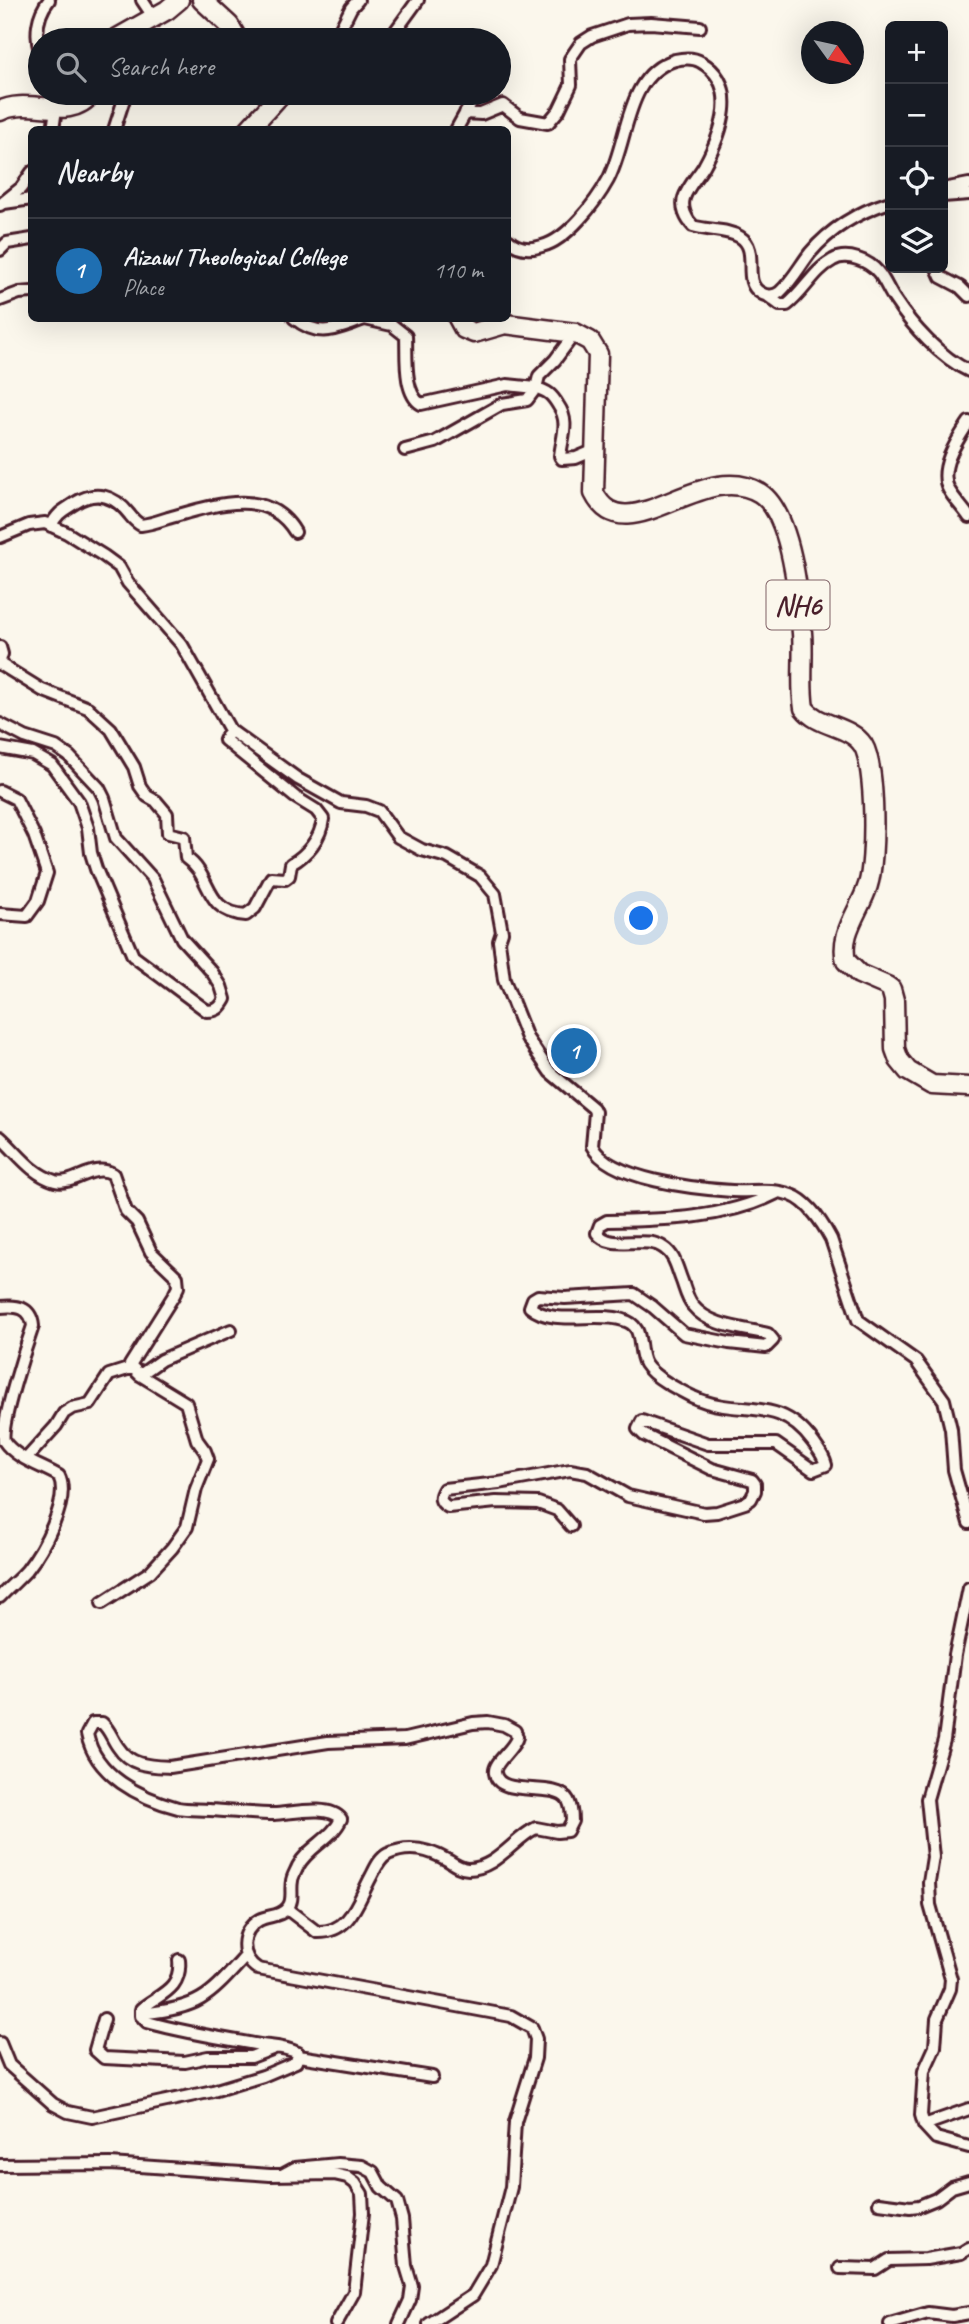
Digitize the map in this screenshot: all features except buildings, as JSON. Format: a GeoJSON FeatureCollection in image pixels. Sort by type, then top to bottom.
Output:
{"type":"FeatureCollection","features":[{"type":"Feature","properties":{"kind":"highway"},"geometry":{"type":"LineString","coordinates":[[136,28],[179,0]]}},
{"type":"Feature","properties":{"kind":"highway"},"geometry":{"type":"LineString","coordinates":[[202,0],[231,28]]}},
{"type":"Feature","properties":{"kind":"highway"},"geometry":{"type":"LineString","coordinates":[[0,111],[18,106],[56,109],[74,105]]}},
{"type":"Feature","properties":{"kind":"highway"},"geometry":{"type":"LineString","coordinates":[[252,126],[271,105]]}},
{"type":"Feature","properties":{"kind":"highway"},"geometry":{"type":"LineString","coordinates":[[460,322],[464,329],[474,333],[505,324],[575,333]]}},
{"type":"Feature","properties":{"kind":"highway","name":"NH6"},"geometry":{"type":"LineString","coordinates":[[575,333],[590,341],[598,354],[594,493],[601,504],[622,516],[645,513],[683,495],[721,484],[757,491],[769,500],[775,509],[789,546],[802,634],[804,708],[809,714],[860,741],[870,764],[873,831],[871,874],[844,940],[846,961],[859,974],[891,989],[894,1000],[895,1049],[899,1060],[908,1071],[932,1085],[969,1087]]}},
{"type":"Feature","properties":{"kind":"street"},"geometry":{"type":"LineString","coordinates":[[37,28],[49,0]]}},
{"type":"Feature","properties":{"kind":"street"},"geometry":{"type":"LineString","coordinates":[[142,0],[154,18]]}},
{"type":"Feature","properties":{"kind":"street"},"geometry":{"type":"LineString","coordinates":[[341,28],[358,0]]}},
{"type":"Feature","properties":{"kind":"street"},"geometry":{"type":"LineString","coordinates":[[398,28],[418,0]]}},
{"type":"Feature","properties":{"kind":"street"},"geometry":{"type":"LineString","coordinates":[[465,113],[481,114],[503,105],[520,118],[548,123],[559,110],[571,85],[570,59],[581,43],[592,36],[628,24],[700,27]]}},
{"type":"Feature","properties":{"kind":"street"},"geometry":{"type":"LineString","coordinates":[[511,242],[531,249],[553,243],[565,234],[590,206],[608,180],[634,102],[645,79],[666,63],[682,58],[693,59],[702,62],[718,77],[725,109],[722,128],[704,167],[684,198],[683,211],[688,222],[693,226],[734,234],[743,239],[751,253],[751,282],[759,292],[780,305],[787,305],[808,281],[833,260],[855,258],[878,272],[898,306],[923,336],[956,364],[969,371]]}},
{"type":"Feature","properties":{"kind":"street"},"geometry":{"type":"LineString","coordinates":[[115,126],[121,105]]}},
{"type":"Feature","properties":{"kind":"street"},"geometry":{"type":"LineString","coordinates":[[458,126],[468,105]]}},
{"type":"Feature","properties":{"kind":"street"},"geometry":{"type":"LineString","coordinates":[[54,126],[56,109]]}},
{"type":"Feature","properties":{"kind":"street"},"geometry":{"type":"LineString","coordinates":[[2,204],[21,188],[28,178]]}},
{"type":"Feature","properties":{"kind":"street"},"geometry":{"type":"LineString","coordinates":[[948,188],[969,184]]}},
{"type":"Feature","properties":{"kind":"street"},"geometry":{"type":"LineString","coordinates":[[948,196],[969,194]]}},
{"type":"Feature","properties":{"kind":"street"},"geometry":{"type":"LineString","coordinates":[[2,204],[28,200]]}},
{"type":"Feature","properties":{"kind":"street"},"geometry":{"type":"LineString","coordinates":[[768,296],[779,293],[836,227],[856,214],[885,204]]}},
{"type":"Feature","properties":{"kind":"street"},"geometry":{"type":"LineString","coordinates":[[0,250],[7,243],[28,240]]}},
{"type":"Feature","properties":{"kind":"street"},"geometry":{"type":"LineString","coordinates":[[939,273],[941,278],[960,287],[969,296]]}},
{"type":"Feature","properties":{"kind":"street"},"geometry":{"type":"LineString","coordinates":[[0,300],[28,292]]}},
{"type":"Feature","properties":{"kind":"street"},"geometry":{"type":"LineString","coordinates":[[300,322],[325,332],[359,322]]}},
{"type":"Feature","properties":{"kind":"street"},"geometry":{"type":"LineString","coordinates":[[376,322],[398,328],[407,336],[410,387],[414,400],[421,404],[507,385],[536,387],[551,394],[565,414],[565,433],[560,456],[576,458],[595,450]]}},
{"type":"Feature","properties":{"kind":"street"},"geometry":{"type":"LineString","coordinates":[[405,450],[435,442],[502,404],[527,400],[536,387],[539,376],[575,333]]}},
{"type":"Feature","properties":{"kind":"street"},"geometry":{"type":"LineString","coordinates":[[969,422],[953,451],[945,477],[949,490],[969,517]]}},
{"type":"Feature","properties":{"kind":"street"},"geometry":{"type":"LineString","coordinates":[[51,526],[56,514],[83,497],[95,494],[115,501],[136,523],[141,524],[241,503],[272,508],[288,520],[295,532]]}},
{"type":"Feature","properties":{"kind":"street"},"geometry":{"type":"LineString","coordinates":[[0,537],[36,523],[51,526],[104,556],[119,567],[136,593],[181,645],[230,730],[298,779],[341,803],[366,806],[379,811],[398,837],[422,850],[447,857],[473,870],[489,886],[495,894],[499,912],[502,932],[499,941],[504,980],[516,1017],[550,1072],[593,1108],[593,1146],[602,1159],[625,1171],[700,1188],[779,1192],[801,1201],[826,1230],[835,1247],[858,1320],[916,1361],[939,1390],[949,1416],[954,1470],[969,1524]]}},
{"type":"Feature","properties":{"kind":"street"},"geometry":{"type":"LineString","coordinates":[[0,647],[0,663],[42,690],[88,708],[111,729],[134,767],[140,786],[167,814],[168,832],[184,837],[186,858],[198,867],[214,902],[236,915],[246,915],[255,908],[271,878],[285,879],[289,876],[291,864],[299,860],[314,844],[324,819],[316,810],[244,758],[225,740],[230,730]]}},
{"type":"Feature","properties":{"kind":"street"},"geometry":{"type":"LineString","coordinates":[[0,724],[25,737],[56,747],[69,756],[99,788],[116,838],[153,879],[182,939],[216,979],[225,999],[222,1006],[216,1011],[207,1011],[133,956],[96,869],[88,828],[79,802],[52,765],[33,754],[0,748]]}},
{"type":"Feature","properties":{"kind":"street"},"geometry":{"type":"LineString","coordinates":[[0,791],[16,799],[34,835],[47,873],[38,901],[27,916],[0,914]]}},
{"type":"Feature","properties":{"kind":"street"},"geometry":{"type":"LineString","coordinates":[[0,1137],[32,1168],[54,1180],[63,1182],[95,1170],[113,1174],[125,1211],[137,1222],[151,1252],[177,1278],[178,1287],[174,1295],[130,1361],[135,1372],[186,1403],[197,1440],[208,1460],[183,1535],[143,1578],[102,1603]]}},
{"type":"Feature","properties":{"kind":"street"},"geometry":{"type":"LineString","coordinates":[[571,1525],[547,1504],[496,1502],[448,1507],[440,1498],[443,1489],[499,1483],[570,1470],[587,1473],[628,1496],[704,1513],[728,1509],[751,1499],[755,1491],[752,1480],[712,1469],[644,1435],[638,1429],[642,1421],[708,1444],[776,1444],[813,1470],[826,1465],[822,1454],[802,1427],[783,1414],[710,1403],[694,1397],[657,1375],[643,1359],[638,1330],[627,1320],[604,1316],[585,1319],[545,1315],[530,1307],[533,1299],[538,1296],[565,1298],[634,1294],[684,1334],[729,1343],[766,1346],[773,1340],[771,1335],[719,1322],[696,1309],[689,1299],[673,1258],[662,1246],[647,1242],[606,1240],[597,1233],[600,1225],[607,1221],[666,1220],[694,1216],[757,1203],[779,1192]]}},
{"type":"Feature","properties":{"kind":"street"},"geometry":{"type":"LineString","coordinates":[[0,1307],[18,1306],[25,1309],[33,1321],[9,1392],[0,1429],[4,1443],[59,1476],[63,1490],[61,1503],[32,1562],[0,1597]]}},
{"type":"Feature","properties":{"kind":"street"},"geometry":{"type":"LineString","coordinates":[[27,1458],[64,1413],[72,1408],[90,1404],[109,1375],[135,1372],[231,1330]]}},
{"type":"Feature","properties":{"kind":"street"},"geometry":{"type":"LineString","coordinates":[[969,1588],[955,1655],[944,1740],[927,1799],[933,1857],[929,1882],[930,1905],[951,1979],[950,1989],[937,2020],[934,2052],[924,2071],[920,2106],[924,2125],[936,2138],[969,2147]]}},
{"type":"Feature","properties":{"kind":"street"},"geometry":{"type":"LineString","coordinates":[[287,1909],[317,1932],[335,1930],[347,1922],[378,1864],[388,1854],[420,1849],[432,1851],[460,1868],[467,1870],[480,1867],[508,1850],[532,1829],[567,1831],[572,1821],[568,1801],[558,1793],[506,1786],[498,1780],[495,1767],[513,1747],[517,1737],[511,1728],[497,1723],[473,1723],[405,1740],[328,1742],[170,1767],[132,1761],[118,1747],[102,1723],[93,1723],[87,1734],[89,1745],[115,1779],[138,1793],[180,1808],[273,1814],[327,1811],[339,1815],[341,1819],[338,1825],[306,1854],[298,1865],[292,1881],[292,1902],[287,1909],[254,1923],[244,1943],[245,1957],[258,1969],[511,2015],[525,2022],[535,2033],[535,2058],[515,2122],[512,2187],[491,2265],[473,2295],[429,2324]]}},
{"type":"Feature","properties":{"kind":"street"},"geometry":{"type":"LineString","coordinates":[[143,2018],[146,2013],[171,2011],[209,1996],[245,1957]]}},
{"type":"Feature","properties":{"kind":"street"},"geometry":{"type":"LineString","coordinates":[[179,1960],[180,1971],[168,1992],[141,2009],[140,2014],[146,2022],[179,2031],[259,2045],[279,2045],[299,2056],[432,2077]]}},
{"type":"Feature","properties":{"kind":"street"},"geometry":{"type":"LineString","coordinates":[[104,2019],[95,2050],[104,2058],[185,2062],[208,2057],[251,2057],[279,2045]]}},
{"type":"Feature","properties":{"kind":"street"},"geometry":{"type":"LineString","coordinates":[[0,2043],[9,2065],[53,2104],[68,2112],[92,2117],[213,2091],[281,2069],[296,2062],[299,2056]]}},
{"type":"Feature","properties":{"kind":"street"},"geometry":{"type":"LineString","coordinates":[[924,2125],[969,2109]]}},
{"type":"Feature","properties":{"kind":"street"},"geometry":{"type":"LineString","coordinates":[[950,2116],[969,2116]]}},
{"type":"Feature","properties":{"kind":"street"},"geometry":{"type":"LineString","coordinates":[[0,2165],[110,2164],[282,2175],[334,2174],[347,2177],[362,2194],[363,2213],[354,2292],[336,2324]]}},
{"type":"Feature","properties":{"kind":"street"},"geometry":{"type":"LineString","coordinates":[[282,2175],[295,2168],[338,2164],[362,2166],[373,2172],[381,2187],[397,2201],[402,2219],[406,2266],[412,2287],[410,2300],[399,2324]]}},
{"type":"Feature","properties":{"kind":"street"},"geometry":{"type":"LineString","coordinates":[[879,2203],[914,2207],[936,2199],[952,2187],[969,2182]]}},
{"type":"Feature","properties":{"kind":"street"},"geometry":{"type":"LineString","coordinates":[[840,2268],[875,2269],[889,2260],[926,2259],[961,2253],[969,2248]]}},
{"type":"Feature","properties":{"kind":"street"},"geometry":{"type":"LineString","coordinates":[[890,2324],[929,2313],[952,2316],[969,2313]]}},
{"type":"Feature","properties":{"kind":"place","name":"Aizawl Theological College"},"geometry":{"type":"Point","coordinates":[574,1051]}}]}
